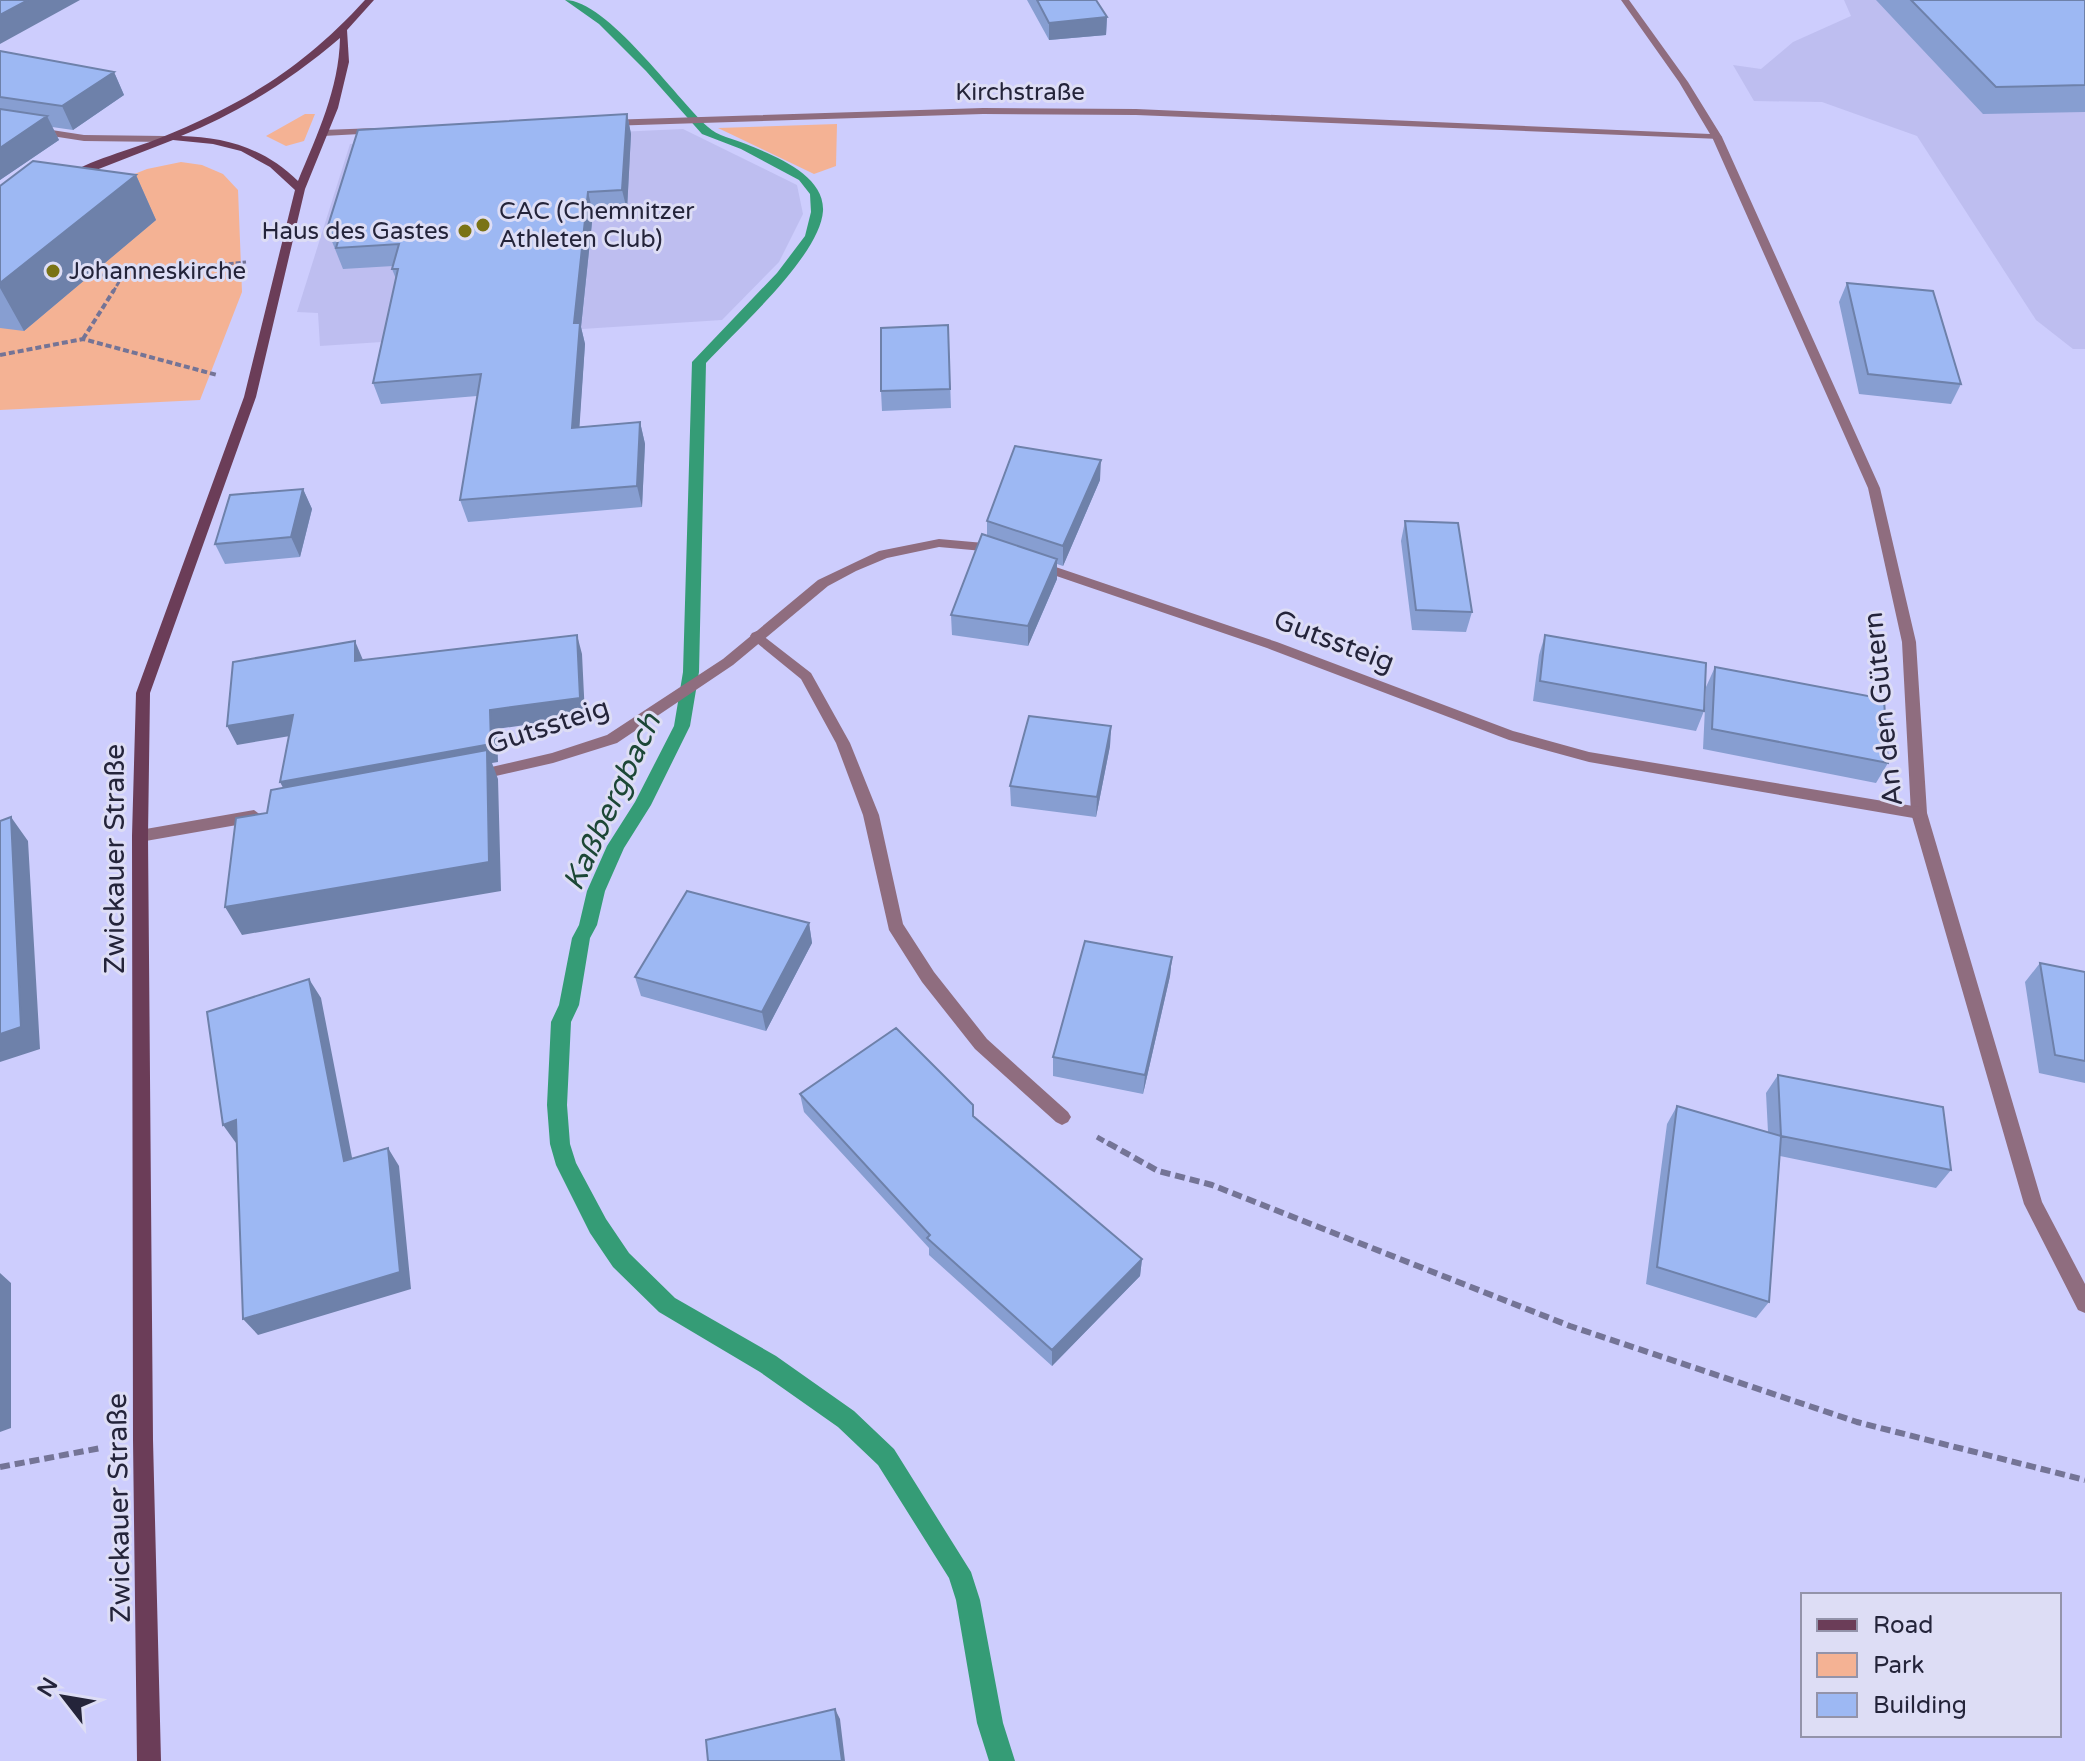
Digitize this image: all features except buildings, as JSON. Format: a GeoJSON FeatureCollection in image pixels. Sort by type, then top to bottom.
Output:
{"type":"FeatureCollection","features":[{"type":"Feature","properties":{"kind":"main road"},"geometry":{"type":"LineString","coordinates":[[61,180],[165,139],[267,92],[321,54],[370,0]]}},
{"type":"Feature","properties":{"kind":"main road","name":"Zwickauer Straße"},"geometry":{"type":"LineString","coordinates":[[149,1761],[143,1440],[140,836],[143,693],[253,385],[300,189],[333,108],[344,62],[344,32]]}},
{"type":"Feature","properties":{"kind":"main road"},"geometry":{"type":"LineString","coordinates":[[165,139],[204,139],[252,150],[275,163],[300,189]]}},
{"type":"Feature","properties":{"kind":"street","name":"An den Gütern"},"geometry":{"type":"LineString","coordinates":[[1625,0],[1683,82],[1717,137],[1874,488],[1909,642],[1919,813],[2033,1204],[2085,1304]]}},
{"type":"Feature","properties":{"kind":"street","name":"Kirchstraße"},"geometry":{"type":"LineString","coordinates":[[595,123],[967,111],[1136,112],[1717,137]]}},
{"type":"Feature","properties":{"kind":"street"},"geometry":{"type":"LineString","coordinates":[[0,125],[84,138],[165,139]]}},
{"type":"Feature","properties":{"kind":"street"},"geometry":{"type":"LineString","coordinates":[[323,133],[384,131]]}},
{"type":"Feature","properties":{"kind":"street","name":"Gutssteig"},"geometry":{"type":"LineString","coordinates":[[456,780],[553,758],[612,739],[728,662],[823,583],[884,554],[939,543],[984,547],[1020,559],[1272,645],[1509,735],[1589,757],[1919,813]]}},
{"type":"Feature","properties":{"kind":"street"},"geometry":{"type":"LineString","coordinates":[[757,636],[806,676],[843,743],[871,815],[895,925],[928,977],[981,1044],[1062,1117]]}},
{"type":"Feature","properties":{"kind":"street"},"geometry":{"type":"LineString","coordinates":[[140,836],[276,812]]}},
{"type":"Feature","properties":{"kind":"path"},"geometry":{"type":"LineString","coordinates":[[102,275],[285,258]]}},
{"type":"Feature","properties":{"kind":"path"},"geometry":{"type":"LineString","coordinates":[[83,339],[123,275]]}},
{"type":"Feature","properties":{"kind":"path"},"geometry":{"type":"LineString","coordinates":[[0,355],[83,339],[253,385]]}},
{"type":"Feature","properties":{"kind":"path"},"geometry":{"type":"LineString","coordinates":[[1062,1117],[1158,1171],[1212,1185],[1570,1326],[1857,1422],[2085,1480]]}},
{"type":"Feature","properties":{"kind":"path"},"geometry":{"type":"LineString","coordinates":[[0,1467],[143,1440]]}},
{"type":"Feature","properties":{"kind":"shaded area"},"geometry":{"type":"Polygon","coordinates":[[[1844,0],[2085,0],[2085,349],[2073,349],[2036,320],[1917,136],[1822,102],[1754,101],[1733,65],[1761,69],[1793,42],[1851,16],[1844,0]]]}},
{"type":"Feature","properties":{"kind":"shaded area"},"geometry":{"type":"Polygon","coordinates":[[[683,129],[797,185],[803,214],[779,262],[722,320],[320,346],[318,313],[297,312],[350,144],[683,129]]]}},
{"type":"Feature","properties":{"kind":"green space"},"geometry":{"type":"Polygon","coordinates":[[[305,114],[315,114],[304,141],[286,146],[266,136],[305,114]]]}},
{"type":"Feature","properties":{"kind":"green space"},"geometry":{"type":"Polygon","coordinates":[[[837,124],[836,166],[814,174],[718,128],[837,124]]]}},
{"type":"Feature","properties":{"kind":"green space"},"geometry":{"type":"Polygon","coordinates":[[[181,162],[202,165],[223,174],[238,190],[242,292],[200,400],[0,410],[0,228],[147,169],[181,162]]]}},
{"type":"Feature","properties":{"kind":"waterway","name":"Kaßbergbach"},"geometry":{"type":"LineString","coordinates":[[570,0],[602,22],[650,69],[706,132],[745,147],[803,178],[816,193],[817,212],[811,236],[781,276],[699,362],[691,672],[682,726],[642,805],[616,846],[596,891],[588,925],[581,938],[569,1005],[561,1022],[557,1105],[560,1144],[566,1165],[598,1226],[621,1260],[667,1305],[768,1364],[846,1419],[886,1457],[959,1572],[968,1600],[990,1723],[1002,1761]]}},
{"type":"Feature","properties":{"kind":"place","name":"CAC (Chemnitzer Athleten Club)"},"geometry":{"type":"Point","coordinates":[483,225]}},
{"type":"Feature","properties":{"kind":"place","name":"Haus des Gastes"},"geometry":{"type":"Point","coordinates":[465,231]}},
{"type":"Feature","properties":{"kind":"place","name":"Johanneskirche"},"geometry":{"type":"Point","coordinates":[53,271]}}]}
